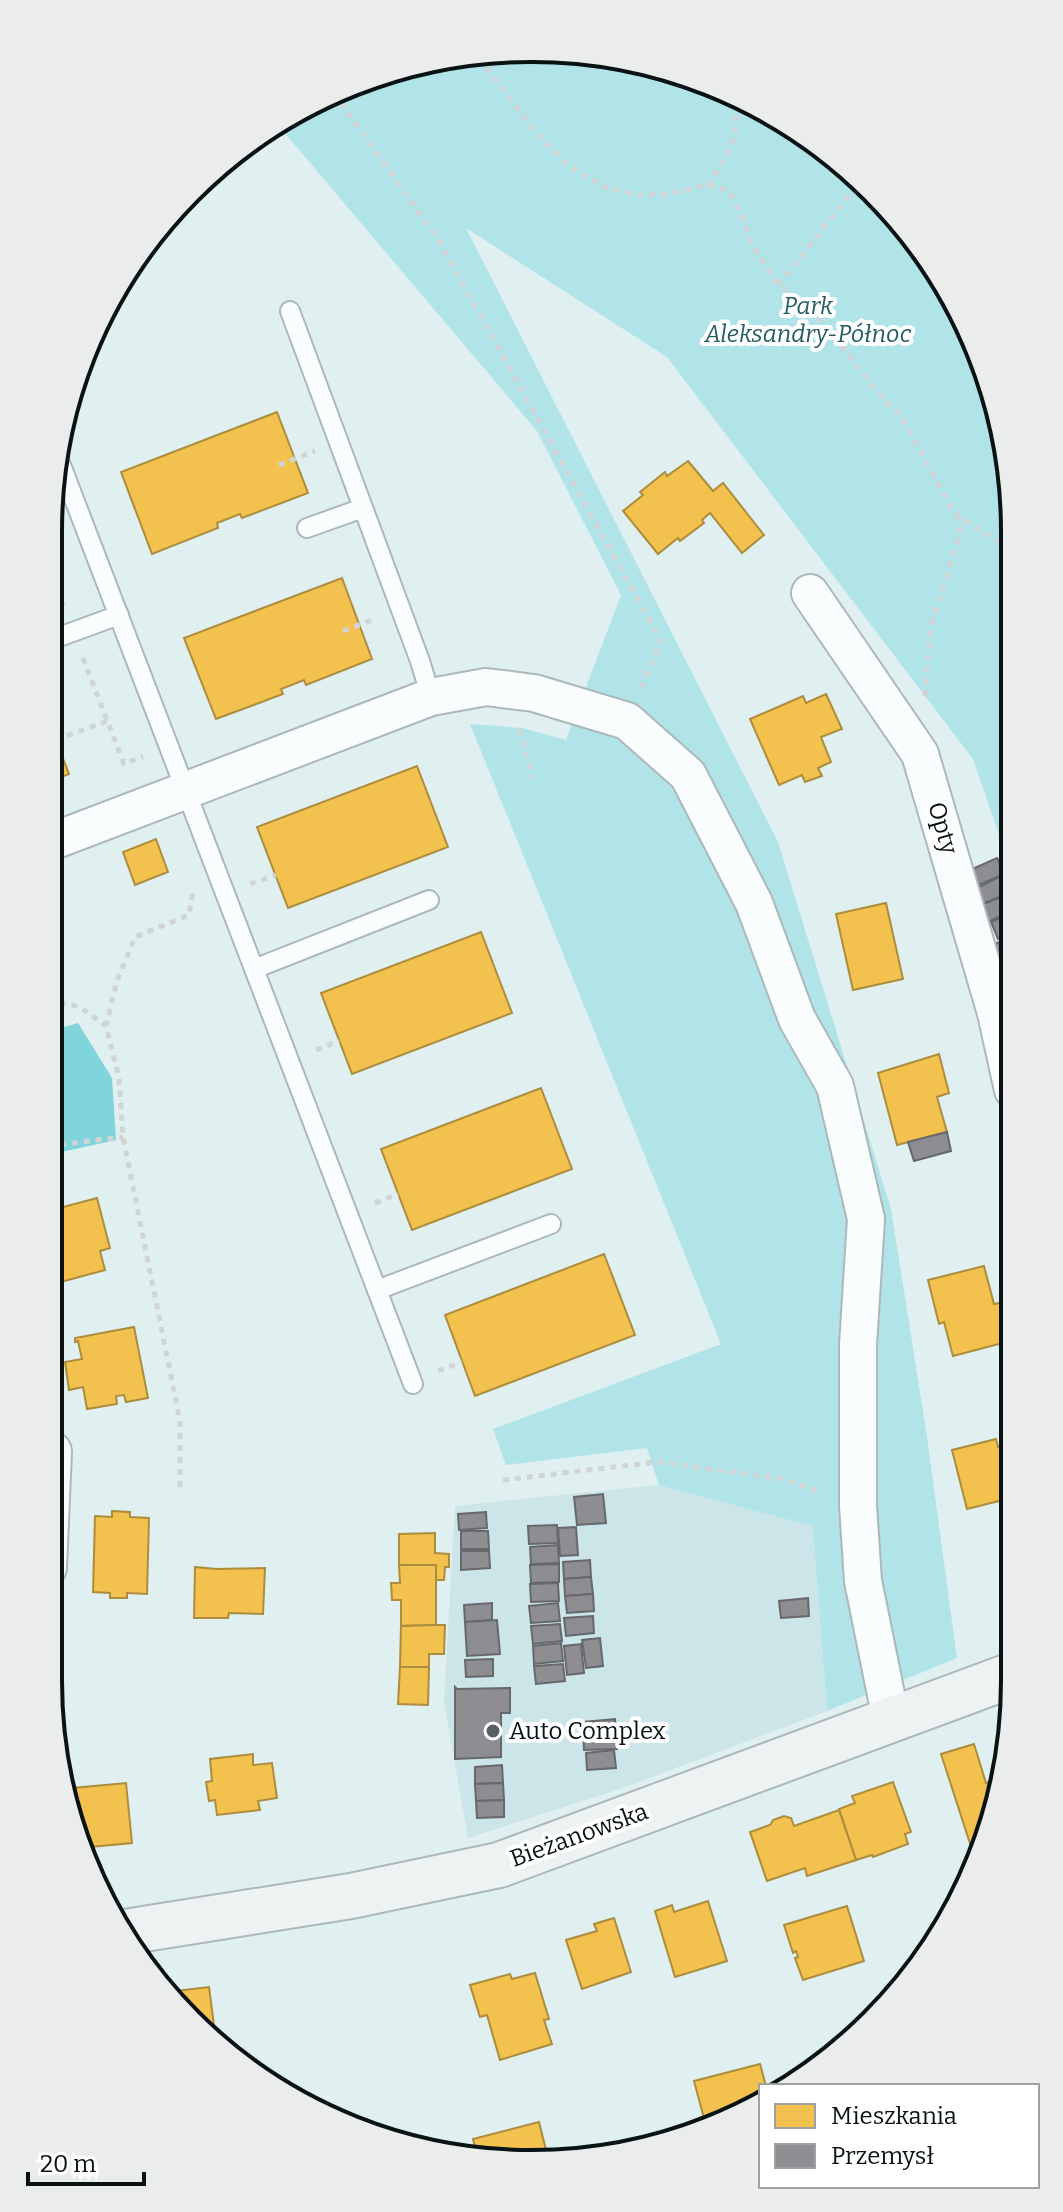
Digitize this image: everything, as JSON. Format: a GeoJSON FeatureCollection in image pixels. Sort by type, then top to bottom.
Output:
{"type":"FeatureCollection","features":[{"type":"Feature","properties":{"kind":"street","name":"Opty"},"geometry":{"type":"LineString","coordinates":[[810,593],[920,754],[1001,1036]]}},
{"type":"Feature","properties":{"kind":"street"},"geometry":{"type":"LineString","coordinates":[[62,838],[431,697],[486,687],[534,693],[627,721],[688,775],[754,903],[797,1019],[835,1086],[866,1219],[858,1345],[858,1505],[863,1581],[891,1719]]}},
{"type":"Feature","properties":{"kind":"street","name":"Bieżanowska"},"geometry":{"type":"LineString","coordinates":[[135,1930],[351,1896],[499,1865],[1001,1679]]}},
{"type":"Feature","properties":{"kind":"lane"},"geometry":{"type":"LineString","coordinates":[[290,311],[431,697]]}},
{"type":"Feature","properties":{"kind":"lane"},"geometry":{"type":"LineString","coordinates":[[65,476],[413,1384]]}},
{"type":"Feature","properties":{"kind":"lane"},"geometry":{"type":"LineString","coordinates":[[307,528],[363,508]]}},
{"type":"Feature","properties":{"kind":"lane"},"geometry":{"type":"LineString","coordinates":[[62,636],[119,615]]}},
{"type":"Feature","properties":{"kind":"lane"},"geometry":{"type":"LineString","coordinates":[[254,969],[429,900]]}},
{"type":"Feature","properties":{"kind":"lane"},"geometry":{"type":"LineString","coordinates":[[377,1290],[551,1224]]}},
{"type":"Feature","properties":{"kind":"path"},"geometry":{"type":"LineString","coordinates":[[484,65],[535,131],[570,167],[605,187],[638,195],[667,194],[704,185],[721,188],[734,198],[750,241],[777,284],[819,317],[875,389],[904,420],[952,510],[1001,543]]}},
{"type":"Feature","properties":{"kind":"path"},"geometry":{"type":"LineString","coordinates":[[341,103],[439,241],[661,641],[627,721]]}},
{"type":"Feature","properties":{"kind":"path"},"geometry":{"type":"LineString","coordinates":[[708,186],[733,143],[737,128],[735,108]]}},
{"type":"Feature","properties":{"kind":"path"},"geometry":{"type":"LineString","coordinates":[[777,284],[853,191]]}},
{"type":"Feature","properties":{"kind":"path"},"geometry":{"type":"LineString","coordinates":[[279,465],[320,449]]}},
{"type":"Feature","properties":{"kind":"path"},"geometry":{"type":"LineString","coordinates":[[920,754],[926,745],[925,692],[930,630],[959,536],[961,518]]}},
{"type":"Feature","properties":{"kind":"path"},"geometry":{"type":"LineString","coordinates":[[62,604],[65,612],[92,602],[107,643],[81,653],[124,764],[149,754]]}},
{"type":"Feature","properties":{"kind":"path"},"geometry":{"type":"LineString","coordinates":[[343,631],[359,625]]}},
{"type":"Feature","properties":{"kind":"path"},"geometry":{"type":"LineString","coordinates":[[515,717],[533,778]]}},
{"type":"Feature","properties":{"kind":"path"},"geometry":{"type":"LineString","coordinates":[[62,738],[107,721]]}},
{"type":"Feature","properties":{"kind":"path"},"geometry":{"type":"LineString","coordinates":[[246,886],[276,875]]}},
{"type":"Feature","properties":{"kind":"path"},"geometry":{"type":"LineString","coordinates":[[180,1487],[180,1421],[123,1137],[119,1078],[106,1026],[117,981],[135,937],[189,915]]}},
{"type":"Feature","properties":{"kind":"path"},"geometry":{"type":"LineString","coordinates":[[62,1003],[80,1007],[106,1026]]}},
{"type":"Feature","properties":{"kind":"path"},"geometry":{"type":"LineString","coordinates":[[311,1052],[339,1041]]}},
{"type":"Feature","properties":{"kind":"path"},"geometry":{"type":"LineString","coordinates":[[62,1144],[123,1137]]}},
{"type":"Feature","properties":{"kind":"path"},"geometry":{"type":"LineString","coordinates":[[370,1204],[398,1194]]}},
{"type":"Feature","properties":{"kind":"path"},"geometry":{"type":"LineString","coordinates":[[503,1480],[657,1462],[784,1479],[827,1494]]}},
{"type":"Feature","properties":{"kind":"shaded area"},"geometry":{"type":"Polygon","coordinates":[[[78,1023],[112,1078],[116,1140],[62,1152],[62,1028],[78,1023]]]}},
{"type":"Feature","properties":{"kind":"shaded area"},"geometry":{"type":"Polygon","coordinates":[[[659,1485],[814,1526],[827,1711],[623,1788],[468,1838],[444,1702],[455,1506],[659,1485]]]}},
{"type":"Feature","properties":{"kind":"green space","name":"Park Aleksandry-Północ"},"geometry":{"type":"Polygon","coordinates":[[[501,63],[562,63],[623,71],[682,87],[739,110],[817,159],[863,200],[904,246],[953,324],[976,381],[992,440],[1001,532],[1001,840],[973,759],[667,357],[466,228],[778,842],[891,1209],[926,1430],[957,1658],[827,1711],[813,1526],[659,1485],[647,1448],[506,1465],[493,1429],[721,1344],[470,724],[522,728],[566,740],[621,595],[537,431],[285,133],[324,110],[381,87],[440,71],[501,63]]]}},
{"type":"Feature","properties":{"kind":"building: Mieszkania"},"geometry":{"type":"Polygon","coordinates":[[[277,412],[308,493],[242,518],[240,514],[217,523],[218,528],[152,554],[121,472],[277,412]]]}},
{"type":"Feature","properties":{"kind":"building: Mieszkania"},"geometry":{"type":"Polygon","coordinates":[[[688,461],[713,491],[723,483],[764,535],[742,553],[710,513],[702,520],[704,523],[658,554],[623,511],[665,472],[667,476],[688,461]]]}},
{"type":"Feature","properties":{"kind":"building: Mieszkania"},"geometry":{"type":"Polygon","coordinates":[[[342,578],[372,659],[306,685],[304,680],[281,689],[283,694],[216,719],[184,638],[342,578]]]}},
{"type":"Feature","properties":{"kind":"building: Mieszkania"},"geometry":{"type":"Polygon","coordinates":[[[826,694],[842,729],[821,737],[831,762],[818,768],[822,776],[805,782],[802,775],[779,785],[750,719],[803,696],[806,703],[826,694]]]}},
{"type":"Feature","properties":{"kind":"building: Mieszkania"},"geometry":{"type":"Polygon","coordinates":[[[62,756],[69,774],[62,777],[62,756]]]}},
{"type":"Feature","properties":{"kind":"building: Mieszkania"},"geometry":{"type":"Polygon","coordinates":[[[417,766],[448,847],[288,908],[257,827],[417,766]]]}},
{"type":"Feature","properties":{"kind":"building: Mieszkania"},"geometry":{"type":"Polygon","coordinates":[[[156,839],[168,872],[135,885],[123,852],[156,839]]]}},
{"type":"Feature","properties":{"kind":"building: Mieszkania"},"geometry":{"type":"Polygon","coordinates":[[[886,903],[903,979],[853,990],[836,914],[886,903]]]}},
{"type":"Feature","properties":{"kind":"building: Mieszkania"},"geometry":{"type":"Polygon","coordinates":[[[481,932],[512,1013],[352,1074],[321,993],[481,932]]]}},
{"type":"Feature","properties":{"kind":"building: Mieszkania"},"geometry":{"type":"Polygon","coordinates":[[[939,1054],[949,1093],[937,1097],[947,1132],[897,1145],[878,1073],[939,1054]]]}},
{"type":"Feature","properties":{"kind":"building: Mieszkania"},"geometry":{"type":"Polygon","coordinates":[[[541,1088],[572,1169],[412,1230],[381,1149],[541,1088]]]}},
{"type":"Feature","properties":{"kind":"building: Mieszkania"},"geometry":{"type":"Polygon","coordinates":[[[97,1198],[110,1248],[100,1251],[105,1270],[62,1282],[62,1207],[97,1198]]]}},
{"type":"Feature","properties":{"kind":"building: Mieszkania"},"geometry":{"type":"Polygon","coordinates":[[[604,1254],[635,1335],[475,1396],[445,1315],[604,1254]]]}},
{"type":"Feature","properties":{"kind":"building: Mieszkania"},"geometry":{"type":"Polygon","coordinates":[[[984,1266],[994,1304],[1001,1303],[1001,1343],[953,1356],[944,1322],[939,1324],[928,1280],[984,1266]]]}},
{"type":"Feature","properties":{"kind":"building: Mieszkania"},"geometry":{"type":"Polygon","coordinates":[[[134,1327],[148,1398],[126,1402],[124,1395],[116,1396],[117,1404],[87,1409],[83,1387],[69,1390],[65,1362],[82,1359],[75,1338],[134,1327]]]}},
{"type":"Feature","properties":{"kind":"building: Mieszkania"},"geometry":{"type":"Polygon","coordinates":[[[996,1439],[998,1447],[1001,1446],[1001,1500],[967,1509],[952,1450],[996,1439]]]}},
{"type":"Feature","properties":{"kind":"building: Mieszkania"},"geometry":{"type":"Polygon","coordinates":[[[112,1511],[130,1512],[130,1517],[149,1518],[147,1594],[127,1593],[127,1598],[110,1598],[110,1593],[93,1592],[95,1516],[112,1517],[112,1511]]]}},
{"type":"Feature","properties":{"kind":"building: Mieszkania"},"geometry":{"type":"Polygon","coordinates":[[[435,1533],[435,1553],[449,1554],[449,1567],[445,1567],[444,1580],[436,1580],[436,1565],[399,1565],[399,1534],[435,1533]]]}},
{"type":"Feature","properties":{"kind":"building: Mieszkania"},"geometry":{"type":"Polygon","coordinates":[[[399,1565],[436,1565],[436,1625],[401,1626],[401,1600],[392,1600],[391,1583],[400,1583],[399,1565]]]}},
{"type":"Feature","properties":{"kind":"building: Mieszkania"},"geometry":{"type":"Polygon","coordinates":[[[195,1567],[265,1568],[263,1614],[229,1613],[228,1618],[194,1618],[195,1567]]]}},
{"type":"Feature","properties":{"kind":"building: Mieszkania"},"geometry":{"type":"Polygon","coordinates":[[[445,1625],[444,1654],[429,1654],[429,1667],[400,1667],[401,1626],[445,1625]]]}},
{"type":"Feature","properties":{"kind":"building: Mieszkania"},"geometry":{"type":"Polygon","coordinates":[[[400,1667],[429,1667],[428,1705],[398,1704],[400,1667]]]}},
{"type":"Feature","properties":{"kind":"building: Mieszkania"},"geometry":{"type":"Polygon","coordinates":[[[974,1744],[986,1783],[990,1782],[971,1845],[941,1754],[974,1744]]]}},
{"type":"Feature","properties":{"kind":"building: Mieszkania"},"geometry":{"type":"Polygon","coordinates":[[[253,1754],[253,1765],[272,1763],[277,1798],[258,1801],[260,1810],[217,1815],[215,1800],[209,1801],[206,1782],[212,1781],[210,1759],[253,1754]]]}},
{"type":"Feature","properties":{"kind":"building: Mieszkania"},"geometry":{"type":"Polygon","coordinates":[[[893,1782],[911,1832],[905,1834],[908,1844],[856,1860],[839,1809],[855,1803],[852,1796],[893,1782]]]}},
{"type":"Feature","properties":{"kind":"building: Mieszkania"},"geometry":{"type":"Polygon","coordinates":[[[126,1783],[132,1843],[93,1847],[75,1788],[126,1783]]]}},
{"type":"Feature","properties":{"kind":"building: Mieszkania"},"geometry":{"type":"Polygon","coordinates":[[[839,1810],[856,1860],[807,1876],[805,1868],[767,1881],[750,1832],[784,1816],[791,1818],[794,1826],[839,1810]]]}},
{"type":"Feature","properties":{"kind":"building: Mieszkania"},"geometry":{"type":"Polygon","coordinates":[[[708,1901],[727,1961],[675,1977],[655,1911],[672,1905],[674,1912],[708,1901]]]}},
{"type":"Feature","properties":{"kind":"building: Mieszkania"},"geometry":{"type":"Polygon","coordinates":[[[847,1906],[864,1961],[803,1980],[795,1958],[798,1957],[796,1951],[793,1953],[784,1925],[847,1906]]]}},
{"type":"Feature","properties":{"kind":"building: Mieszkania"},"geometry":{"type":"Polygon","coordinates":[[[614,1918],[631,1972],[582,1989],[566,1940],[597,1931],[594,1924],[614,1918]]]}},
{"type":"Feature","properties":{"kind":"building: Mieszkania"},"geometry":{"type":"Polygon","coordinates":[[[535,1973],[549,2019],[544,2020],[552,2044],[500,2060],[487,2015],[480,2017],[470,1985],[510,1974],[512,1979],[535,1973]]]}},
{"type":"Feature","properties":{"kind":"building: Mieszkania"},"geometry":{"type":"Polygon","coordinates":[[[209,1987],[214,2025],[200,2012],[179,1991],[209,1987]]]}},
{"type":"Feature","properties":{"kind":"building: Mieszkania"},"geometry":{"type":"Polygon","coordinates":[[[760,2064],[765,2084],[759,2084],[759,2091],[739,2102],[704,2117],[694,2081],[760,2064]]]}},
{"type":"Feature","properties":{"kind":"building: Mieszkania"},"geometry":{"type":"Polygon","coordinates":[[[539,2122],[546,2150],[475,2146],[473,2139],[539,2122]]]}},
{"type":"Feature","properties":{"kind":"building: Przemysł"},"geometry":{"type":"Polygon","coordinates":[[[997,858],[1001,876],[976,886],[970,870],[997,858]]]}},
{"type":"Feature","properties":{"kind":"building: Przemysł"},"geometry":{"type":"Polygon","coordinates":[[[1001,876],[1001,896],[983,904],[977,888],[1001,876]]]}},
{"type":"Feature","properties":{"kind":"building: Przemysł"},"geometry":{"type":"Polygon","coordinates":[[[1001,897],[1001,916],[988,922],[983,904],[1001,897]]]}},
{"type":"Feature","properties":{"kind":"building: Przemysł"},"geometry":{"type":"Polygon","coordinates":[[[1001,918],[1001,938],[998,939],[991,922],[1001,918]]]}},
{"type":"Feature","properties":{"kind":"building: Przemysł"},"geometry":{"type":"Polygon","coordinates":[[[1001,941],[1001,956],[1000,956],[995,944],[1001,941]]]}},
{"type":"Feature","properties":{"kind":"building: Przemysł"},"geometry":{"type":"Polygon","coordinates":[[[947,1132],[951,1151],[914,1161],[908,1142],[947,1132]]]}},
{"type":"Feature","properties":{"kind":"building: Przemysł"},"geometry":{"type":"Polygon","coordinates":[[[603,1494],[606,1523],[577,1525],[574,1497],[603,1494]]]}},
{"type":"Feature","properties":{"kind":"building: Przemysł"},"geometry":{"type":"Polygon","coordinates":[[[486,1512],[487,1528],[459,1530],[458,1514],[486,1512]]]}},
{"type":"Feature","properties":{"kind":"building: Przemysł"},"geometry":{"type":"Polygon","coordinates":[[[557,1525],[558,1543],[529,1544],[528,1526],[557,1525]]]}},
{"type":"Feature","properties":{"kind":"building: Przemysł"},"geometry":{"type":"Polygon","coordinates":[[[576,1527],[578,1555],[560,1556],[558,1528],[576,1527]]]}},
{"type":"Feature","properties":{"kind":"building: Przemysł"},"geometry":{"type":"Polygon","coordinates":[[[461,1531],[488,1531],[489,1549],[461,1549],[461,1531]]]}},
{"type":"Feature","properties":{"kind":"building: Przemysł"},"geometry":{"type":"Polygon","coordinates":[[[558,1545],[559,1563],[531,1564],[530,1547],[558,1545]]]}},
{"type":"Feature","properties":{"kind":"building: Przemysł"},"geometry":{"type":"Polygon","coordinates":[[[461,1551],[489,1551],[490,1568],[461,1570],[461,1551]]]}},
{"type":"Feature","properties":{"kind":"building: Przemysł"},"geometry":{"type":"Polygon","coordinates":[[[590,1560],[591,1577],[564,1579],[563,1562],[590,1560]]]}},
{"type":"Feature","properties":{"kind":"building: Przemysł"},"geometry":{"type":"Polygon","coordinates":[[[559,1564],[559,1582],[531,1583],[530,1565],[559,1564]]]}},
{"type":"Feature","properties":{"kind":"building: Przemysł"},"geometry":{"type":"Polygon","coordinates":[[[591,1577],[593,1594],[565,1596],[564,1579],[591,1577]]]}},
{"type":"Feature","properties":{"kind":"building: Przemysł"},"geometry":{"type":"Polygon","coordinates":[[[558,1583],[559,1601],[531,1602],[530,1584],[558,1583]]]}},
{"type":"Feature","properties":{"kind":"building: Przemysł"},"geometry":{"type":"Polygon","coordinates":[[[593,1594],[594,1611],[567,1613],[565,1596],[593,1594]]]}},
{"type":"Feature","properties":{"kind":"building: Przemysł"},"geometry":{"type":"Polygon","coordinates":[[[808,1598],[809,1616],[781,1618],[779,1601],[808,1598]]]}},
{"type":"Feature","properties":{"kind":"building: Przemysł"},"geometry":{"type":"Polygon","coordinates":[[[492,1603],[492,1620],[465,1622],[464,1605],[492,1603]]]}},
{"type":"Feature","properties":{"kind":"building: Przemysł"},"geometry":{"type":"Polygon","coordinates":[[[558,1603],[560,1621],[531,1623],[529,1606],[558,1603]]]}},
{"type":"Feature","properties":{"kind":"building: Przemysł"},"geometry":{"type":"Polygon","coordinates":[[[593,1616],[594,1633],[566,1636],[564,1618],[593,1616]]]}},
{"type":"Feature","properties":{"kind":"building: Przemysł"},"geometry":{"type":"Polygon","coordinates":[[[497,1620],[500,1654],[467,1656],[465,1622],[497,1620]]]}},
{"type":"Feature","properties":{"kind":"building: Przemysł"},"geometry":{"type":"Polygon","coordinates":[[[560,1624],[562,1641],[533,1644],[531,1626],[560,1624]]]}},
{"type":"Feature","properties":{"kind":"building: Przemysł"},"geometry":{"type":"Polygon","coordinates":[[[600,1638],[603,1666],[586,1668],[582,1640],[600,1638]]]}},
{"type":"Feature","properties":{"kind":"building: Przemysł"},"geometry":{"type":"Polygon","coordinates":[[[561,1643],[563,1661],[534,1664],[533,1646],[561,1643]]]}},
{"type":"Feature","properties":{"kind":"building: Przemysł"},"geometry":{"type":"Polygon","coordinates":[[[581,1644],[584,1673],[567,1675],[564,1646],[581,1644]]]}},
{"type":"Feature","properties":{"kind":"building: Przemysł"},"geometry":{"type":"Polygon","coordinates":[[[493,1659],[493,1676],[466,1677],[465,1660],[493,1659]]]}},
{"type":"Feature","properties":{"kind":"building: Przemysł"},"geometry":{"type":"Polygon","coordinates":[[[563,1664],[565,1681],[536,1684],[534,1666],[563,1664]]]}},
{"type":"Feature","properties":{"kind":"building: Przemysł"},"geometry":{"type":"Polygon","coordinates":[[[455,1687],[510,1688],[510,1713],[501,1713],[501,1757],[455,1759],[455,1687]]]}},
{"type":"Feature","properties":{"kind":"building: Przemysł"},"geometry":{"type":"Polygon","coordinates":[[[615,1719],[617,1749],[584,1750],[583,1722],[615,1719]]]}},
{"type":"Feature","properties":{"kind":"building: Przemysł"},"geometry":{"type":"Polygon","coordinates":[[[614,1750],[616,1768],[587,1770],[586,1753],[614,1750]]]}},
{"type":"Feature","properties":{"kind":"building: Przemysł"},"geometry":{"type":"Polygon","coordinates":[[[502,1765],[503,1783],[475,1784],[475,1767],[502,1765]]]}},
{"type":"Feature","properties":{"kind":"building: Przemysł"},"geometry":{"type":"Polygon","coordinates":[[[503,1783],[504,1800],[476,1801],[475,1784],[503,1783]]]}},
{"type":"Feature","properties":{"kind":"building: Przemysł"},"geometry":{"type":"Polygon","coordinates":[[[504,1800],[504,1817],[477,1818],[476,1801],[504,1800]]]}},
{"type":"Feature","properties":{"kind":"place","name":"Auto Complex"},"geometry":{"type":"Point","coordinates":[493,1731]}}]}
